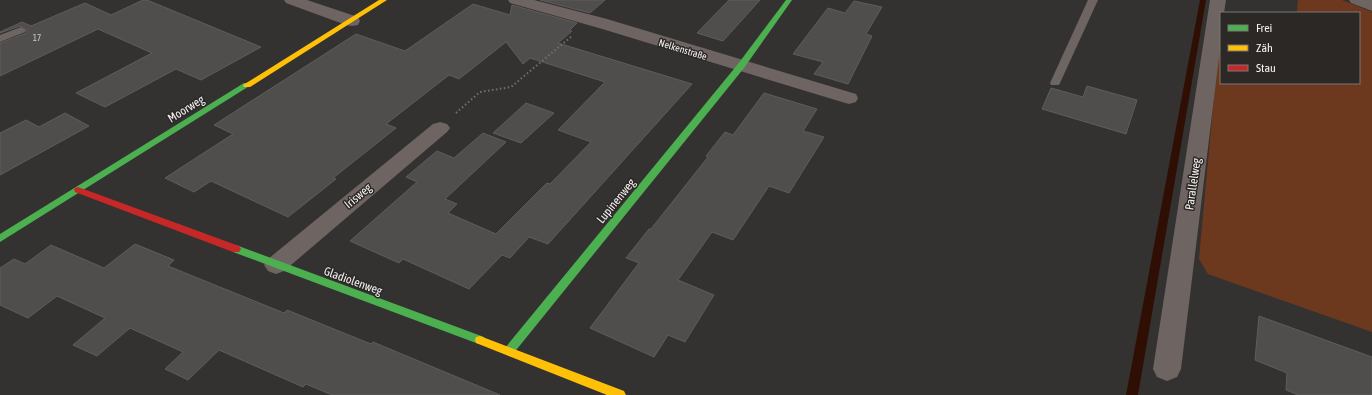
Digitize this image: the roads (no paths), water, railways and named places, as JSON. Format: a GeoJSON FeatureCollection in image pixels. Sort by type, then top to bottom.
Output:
{"type":"FeatureCollection","features":[{"type":"Feature","properties":{"kind":"street"},"geometry":{"type":"LineString","coordinates":[[292,0],[352,21]]}},
{"type":"Feature","properties":{"kind":"street","name":"Moorweg"},"geometry":{"type":"LineString","coordinates":[[0,239],[384,0]]}},
{"type":"Feature","properties":{"kind":"street","name":"Nelkenstraße"},"geometry":{"type":"LineString","coordinates":[[516,0],[538,2],[589,21],[601,23],[849,98]]}},
{"type":"Feature","properties":{"kind":"street","name":"Lupinenweg"},"geometry":{"type":"LineString","coordinates":[[509,351],[741,66],[789,0]]}},
{"type":"Feature","properties":{"kind":"street","name":"Parallelweg"},"geometry":{"type":"LineString","coordinates":[[1167,369],[1218,0]]}},
{"type":"Feature","properties":{"kind":"street"},"geometry":{"type":"LineString","coordinates":[[1357,0],[1372,6]]}},
{"type":"Feature","properties":{"kind":"street","name":"Irisweg"},"geometry":{"type":"LineString","coordinates":[[276,265],[440,128]]}},
{"type":"Feature","properties":{"kind":"street","name":"Gladiolenweg"},"geometry":{"type":"LineString","coordinates":[[78,190],[509,351],[620,395]]}},
{"type":"Feature","properties":{"kind":"lane"},"geometry":{"type":"LineString","coordinates":[[1055,83],[1093,0]]}},
{"type":"Feature","properties":{"kind":"lane"},"geometry":{"type":"LineString","coordinates":[[0,39],[21,30]]}},
{"type":"Feature","properties":{"kind":"waterway"},"geometry":{"type":"LineString","coordinates":[[1132,395],[1203,0]]}}]}
